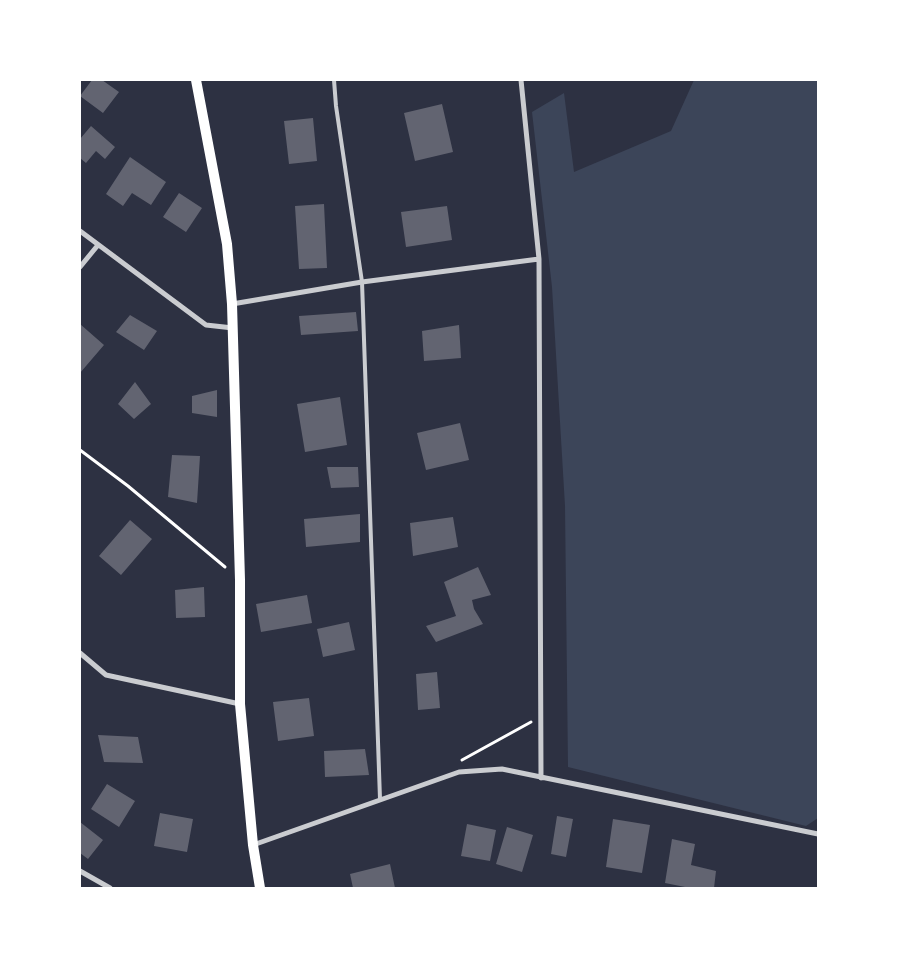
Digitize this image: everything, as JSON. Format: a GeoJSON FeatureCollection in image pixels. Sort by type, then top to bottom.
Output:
{"type":"FeatureCollection","features":[{"type":"Feature","properties":{"kind":"main road"},"geometry":{"type":"LineString","coordinates":[[195,82],[227,244],[234,328],[240,580],[240,704],[253,845],[260,888]]}},
{"type":"Feature","properties":{"kind":"street"},"geometry":{"type":"LineString","coordinates":[[520,80],[539,259],[541,778]]}},
{"type":"Feature","properties":{"kind":"street"},"geometry":{"type":"LineString","coordinates":[[80,231],[206,325],[234,328]]}},
{"type":"Feature","properties":{"kind":"street"},"geometry":{"type":"LineString","coordinates":[[80,267],[98,245]]}},
{"type":"Feature","properties":{"kind":"street"},"geometry":{"type":"LineString","coordinates":[[232,304],[362,282],[539,259]]}},
{"type":"Feature","properties":{"kind":"street"},"geometry":{"type":"LineString","coordinates":[[80,653],[106,675],[240,704]]}},
{"type":"Feature","properties":{"kind":"street"},"geometry":{"type":"LineString","coordinates":[[253,845],[459,772],[502,769],[818,834]]}},
{"type":"Feature","properties":{"kind":"street"},"geometry":{"type":"LineString","coordinates":[[80,871],[110,888]]}},
{"type":"Feature","properties":{"kind":"lane"},"geometry":{"type":"LineString","coordinates":[[334,80],[336,106],[362,282],[380,799]]}},
{"type":"Feature","properties":{"kind":"path"},"geometry":{"type":"LineString","coordinates":[[80,450],[128,486],[240,580]]}},
{"type":"Feature","properties":{"kind":"path"},"geometry":{"type":"LineString","coordinates":[[458,762],[541,716]]}},
{"type":"Feature","properties":{"kind":"shaded area"},"geometry":{"type":"Polygon","coordinates":[[[694,80],[818,80],[818,818],[806,826],[568,767],[565,506],[552,287],[532,112],[564,93],[574,172],[671,131],[694,80]]]}},
{"type":"Feature","properties":{"kind":"building"},"geometry":{"type":"Polygon","coordinates":[[[92,80],[102,80],[119,92],[103,113],[80,96],[92,80]]]}},
{"type":"Feature","properties":{"kind":"building"},"geometry":{"type":"Polygon","coordinates":[[[442,104],[453,152],[415,161],[404,113],[442,104]]]}},
{"type":"Feature","properties":{"kind":"building"},"geometry":{"type":"Polygon","coordinates":[[[313,118],[317,161],[289,164],[284,121],[313,118]]]}},
{"type":"Feature","properties":{"kind":"building"},"geometry":{"type":"Polygon","coordinates":[[[91,126],[115,147],[105,159],[96,151],[86,163],[80,158],[80,139],[91,126]]]}},
{"type":"Feature","properties":{"kind":"building"},"geometry":{"type":"Polygon","coordinates":[[[130,157],[166,182],[151,205],[132,193],[123,206],[106,194],[130,157]]]}},
{"type":"Feature","properties":{"kind":"building"},"geometry":{"type":"Polygon","coordinates":[[[179,193],[202,208],[186,232],[163,217],[179,193]]]}},
{"type":"Feature","properties":{"kind":"building"},"geometry":{"type":"Polygon","coordinates":[[[324,204],[327,268],[299,269],[295,206],[324,204]]]}},
{"type":"Feature","properties":{"kind":"building"},"geometry":{"type":"Polygon","coordinates":[[[447,206],[452,240],[406,247],[401,212],[447,206]]]}},
{"type":"Feature","properties":{"kind":"building"},"geometry":{"type":"Polygon","coordinates":[[[356,312],[358,331],[301,335],[299,316],[356,312]]]}},
{"type":"Feature","properties":{"kind":"building"},"geometry":{"type":"Polygon","coordinates":[[[130,315],[157,331],[144,350],[116,332],[130,315]]]}},
{"type":"Feature","properties":{"kind":"building"},"geometry":{"type":"Polygon","coordinates":[[[80,324],[104,345],[80,373],[80,324]]]}},
{"type":"Feature","properties":{"kind":"building"},"geometry":{"type":"Polygon","coordinates":[[[459,325],[461,358],[424,361],[422,331],[459,325]]]}},
{"type":"Feature","properties":{"kind":"building"},"geometry":{"type":"Polygon","coordinates":[[[135,382],[151,404],[134,419],[118,404],[135,382]]]}},
{"type":"Feature","properties":{"kind":"building"},"geometry":{"type":"Polygon","coordinates":[[[217,390],[217,417],[192,413],[192,396],[217,390]]]}},
{"type":"Feature","properties":{"kind":"building"},"geometry":{"type":"Polygon","coordinates":[[[340,397],[347,445],[305,452],[297,404],[340,397]]]}},
{"type":"Feature","properties":{"kind":"building"},"geometry":{"type":"Polygon","coordinates":[[[460,423],[469,460],[426,470],[417,433],[460,423]]]}},
{"type":"Feature","properties":{"kind":"building"},"geometry":{"type":"Polygon","coordinates":[[[172,455],[200,456],[197,503],[168,497],[172,455]]]}},
{"type":"Feature","properties":{"kind":"building"},"geometry":{"type":"Polygon","coordinates":[[[327,467],[358,467],[359,487],[331,488],[327,467]]]}},
{"type":"Feature","properties":{"kind":"building"},"geometry":{"type":"Polygon","coordinates":[[[360,514],[360,542],[306,547],[304,519],[360,514]]]}},
{"type":"Feature","properties":{"kind":"building"},"geometry":{"type":"Polygon","coordinates":[[[453,517],[458,547],[413,556],[410,523],[453,517]]]}},
{"type":"Feature","properties":{"kind":"building"},"geometry":{"type":"Polygon","coordinates":[[[130,520],[152,539],[121,575],[99,556],[130,520]]]}},
{"type":"Feature","properties":{"kind":"building"},"geometry":{"type":"Polygon","coordinates":[[[478,567],[491,595],[472,600],[474,609],[483,624],[436,642],[426,626],[456,616],[444,582],[478,567]]]}},
{"type":"Feature","properties":{"kind":"building"},"geometry":{"type":"Polygon","coordinates":[[[204,587],[205,617],[176,618],[175,590],[204,587]]]}},
{"type":"Feature","properties":{"kind":"building"},"geometry":{"type":"Polygon","coordinates":[[[307,595],[312,623],[261,632],[256,604],[307,595]]]}},
{"type":"Feature","properties":{"kind":"building"},"geometry":{"type":"Polygon","coordinates":[[[349,622],[355,650],[323,657],[317,629],[349,622]]]}},
{"type":"Feature","properties":{"kind":"building"},"geometry":{"type":"Polygon","coordinates":[[[437,672],[440,708],[418,710],[416,674],[437,672]]]}},
{"type":"Feature","properties":{"kind":"building"},"geometry":{"type":"Polygon","coordinates":[[[309,698],[314,736],[278,741],[273,702],[309,698]]]}},
{"type":"Feature","properties":{"kind":"building"},"geometry":{"type":"Polygon","coordinates":[[[98,735],[138,737],[143,763],[104,762],[98,735]]]}},
{"type":"Feature","properties":{"kind":"building"},"geometry":{"type":"Polygon","coordinates":[[[365,749],[369,775],[325,777],[324,751],[365,749]]]}},
{"type":"Feature","properties":{"kind":"building"},"geometry":{"type":"Polygon","coordinates":[[[107,784],[135,801],[119,827],[91,809],[107,784]]]}},
{"type":"Feature","properties":{"kind":"building"},"geometry":{"type":"Polygon","coordinates":[[[160,813],[193,819],[187,852],[154,846],[160,813]]]}},
{"type":"Feature","properties":{"kind":"building"},"geometry":{"type":"Polygon","coordinates":[[[557,816],[573,819],[566,857],[551,854],[557,816]]]}},
{"type":"Feature","properties":{"kind":"building"},"geometry":{"type":"Polygon","coordinates":[[[613,819],[650,825],[642,873],[606,867],[613,819]]]}},
{"type":"Feature","properties":{"kind":"building"},"geometry":{"type":"Polygon","coordinates":[[[80,822],[103,840],[88,859],[80,853],[80,822]]]}},
{"type":"Feature","properties":{"kind":"building"},"geometry":{"type":"Polygon","coordinates":[[[467,824],[496,830],[490,861],[461,856],[467,824]]]}},
{"type":"Feature","properties":{"kind":"building"},"geometry":{"type":"Polygon","coordinates":[[[507,827],[533,835],[522,872],[496,864],[507,827]]]}},
{"type":"Feature","properties":{"kind":"building"},"geometry":{"type":"Polygon","coordinates":[[[672,839],[695,844],[691,865],[716,871],[714,888],[690,888],[665,883],[672,839]]]}},
{"type":"Feature","properties":{"kind":"building"},"geometry":{"type":"Polygon","coordinates":[[[390,864],[395,888],[353,888],[350,874],[390,864]]]}}]}
